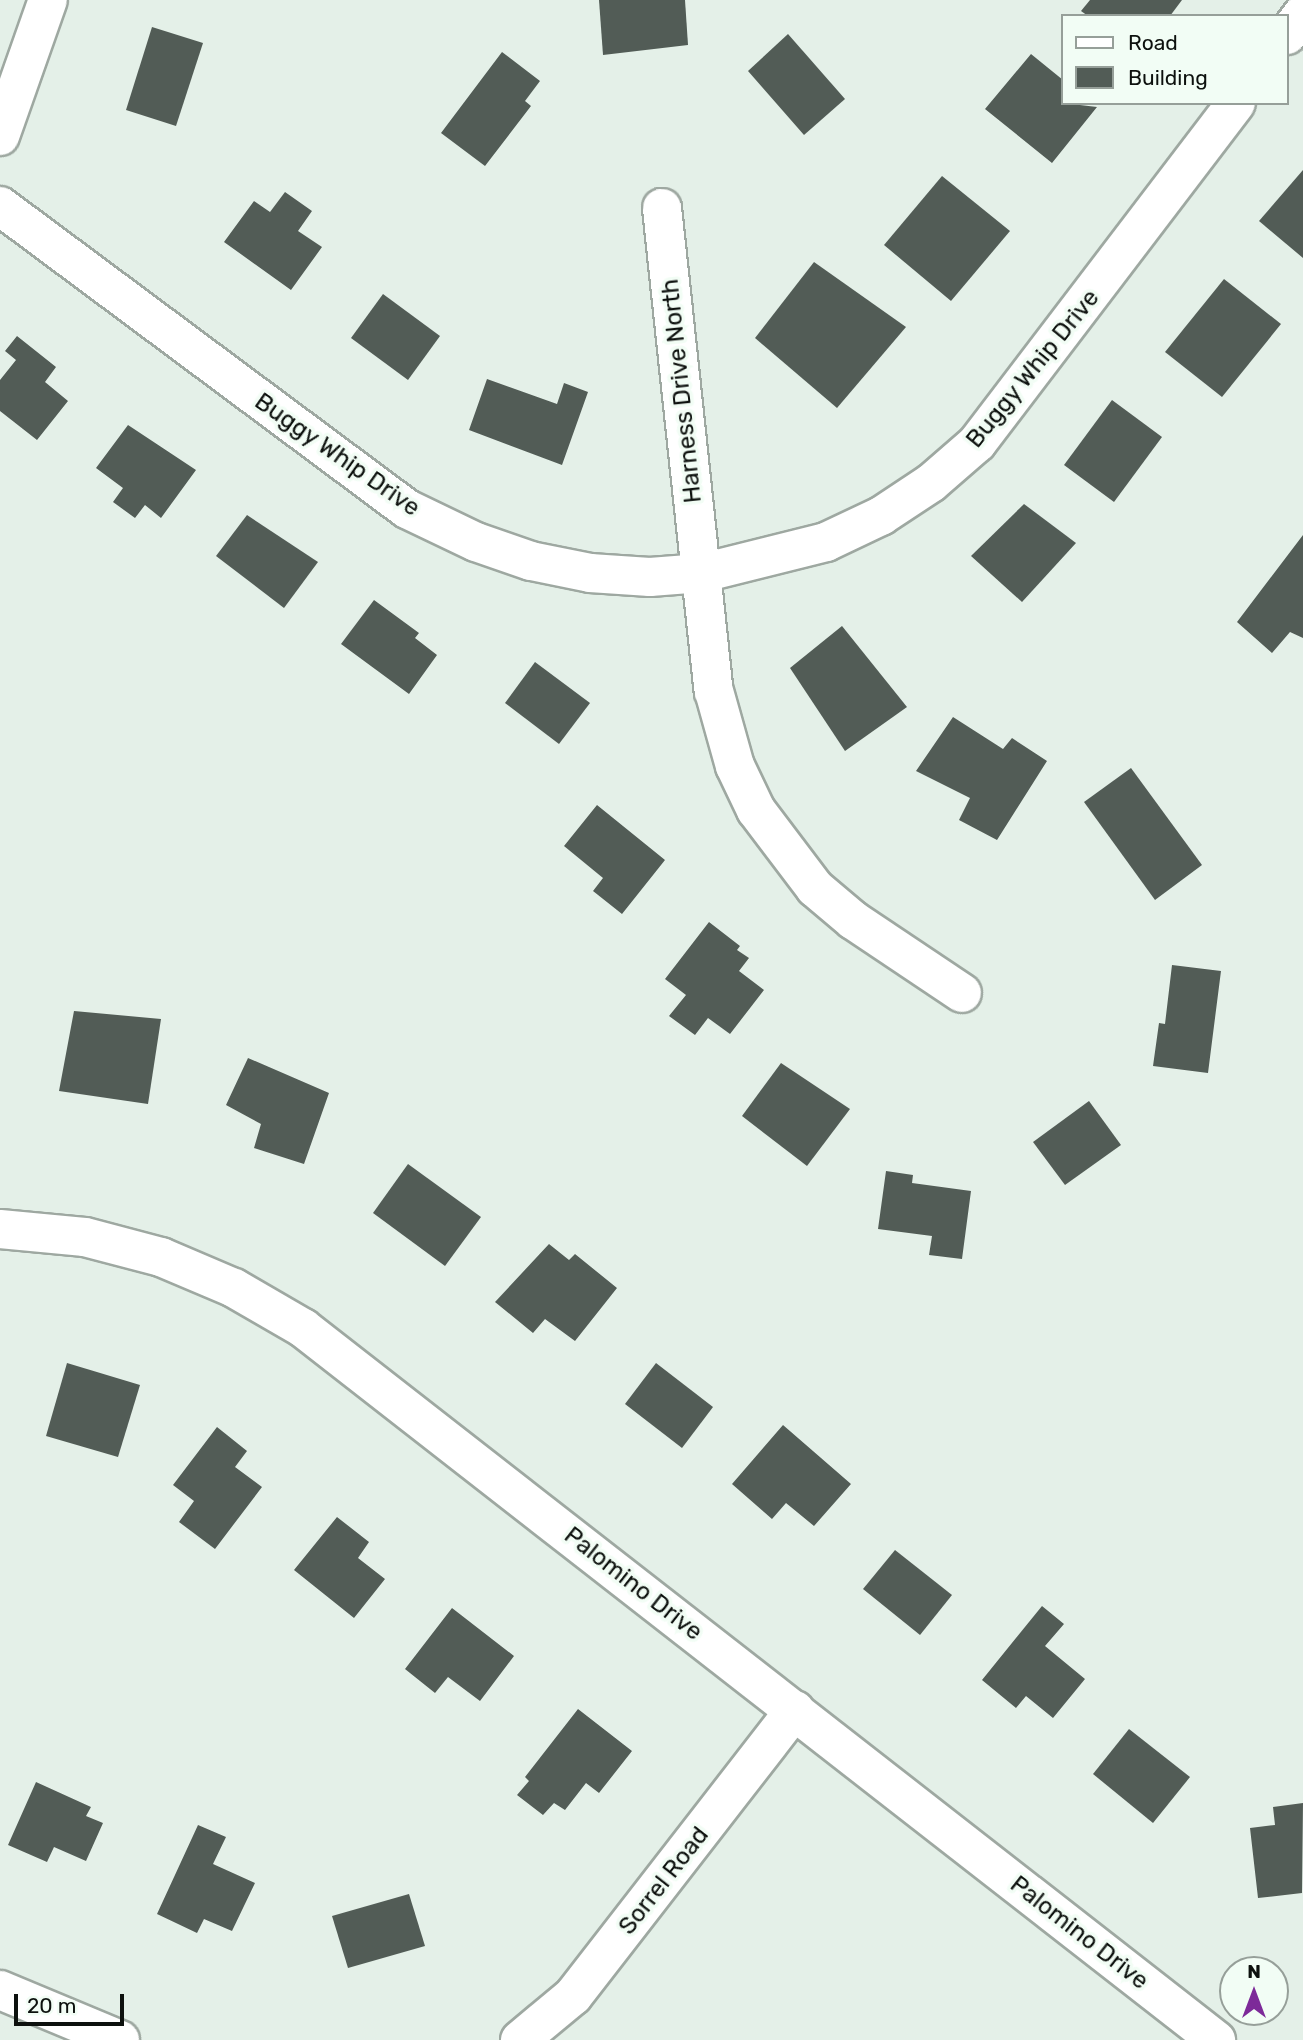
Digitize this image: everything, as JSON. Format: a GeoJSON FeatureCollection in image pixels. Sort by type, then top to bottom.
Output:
{"type":"FeatureCollection","features":[{"type":"Feature","properties":{"kind":"street"},"geometry":{"type":"LineString","coordinates":[[0,136],[48,0]]}},
{"type":"Feature","properties":{"kind":"street"},"geometry":{"type":"LineString","coordinates":[[1289,32],[1303,14]]}},
{"type":"Feature","properties":{"kind":"street","name":"Buggy Whip Drive"},"geometry":{"type":"LineString","coordinates":[[0,206],[407,509],[476,542],[531,561],[590,573],[650,577],[702,573],[826,542],[881,516],[931,483],[968,451],[1016,397],[1235,105]]}},
{"type":"Feature","properties":{"kind":"street","name":"Harness Drive North"},"geometry":{"type":"LineString","coordinates":[[662,208],[720,719],[756,810],[815,888],[852,920],[962,993]]}},
{"type":"Feature","properties":{"kind":"street","name":"Palomino Drive"},"geometry":{"type":"LineString","coordinates":[[0,1229],[85,1237],[161,1257],[234,1287],[303,1328],[1216,2040]]}},
{"type":"Feature","properties":{"kind":"street","name":"Sorrel Road"},"geometry":{"type":"LineString","coordinates":[[520,2040],[573,1996],[795,1710]]}},
{"type":"Feature","properties":{"kind":"street"},"geometry":{"type":"LineString","coordinates":[[0,1990],[120,2040]]}},
{"type":"Feature","properties":{"kind":"building"},"geometry":{"type":"Polygon","coordinates":[[[599,0],[685,0],[688,45],[603,55],[599,0]]]}},
{"type":"Feature","properties":{"kind":"building"},"geometry":{"type":"Polygon","coordinates":[[[1090,0],[1182,0],[1172,14],[1085,14],[1081,11],[1090,0]]]}},
{"type":"Feature","properties":{"kind":"building"},"geometry":{"type":"Polygon","coordinates":[[[152,27],[203,43],[176,126],[126,110],[152,27]]]}},
{"type":"Feature","properties":{"kind":"building"},"geometry":{"type":"Polygon","coordinates":[[[788,34],[845,99],[804,135],[748,71],[788,34]]]}},
{"type":"Feature","properties":{"kind":"building"},"geometry":{"type":"Polygon","coordinates":[[[502,52],[540,81],[525,101],[531,106],[485,166],[441,133],[502,52]]]}},
{"type":"Feature","properties":{"kind":"building"},"geometry":{"type":"Polygon","coordinates":[[[1031,54],[1062,79],[1062,105],[1097,107],[1052,163],[985,109],[1031,54]]]}},
{"type":"Feature","properties":{"kind":"building"},"geometry":{"type":"Polygon","coordinates":[[[1303,170],[1303,258],[1259,221],[1303,170]]]}},
{"type":"Feature","properties":{"kind":"building"},"geometry":{"type":"Polygon","coordinates":[[[942,176],[1010,231],[951,301],[884,245],[942,176]]]}},
{"type":"Feature","properties":{"kind":"building"},"geometry":{"type":"Polygon","coordinates":[[[285,192],[312,211],[298,231],[322,247],[291,290],[224,242],[254,201],[270,212],[285,192]]]}},
{"type":"Feature","properties":{"kind":"building"},"geometry":{"type":"Polygon","coordinates":[[[814,262],[906,327],[837,408],[755,338],[814,262]]]}},
{"type":"Feature","properties":{"kind":"building"},"geometry":{"type":"Polygon","coordinates":[[[1224,279],[1281,324],[1222,397],[1165,352],[1224,279]]]}},
{"type":"Feature","properties":{"kind":"building"},"geometry":{"type":"Polygon","coordinates":[[[383,294],[440,336],[408,380],[351,338],[383,294]]]}},
{"type":"Feature","properties":{"kind":"building"},"geometry":{"type":"Polygon","coordinates":[[[17,336],[56,367],[45,382],[68,401],[37,440],[0,411],[0,380],[16,360],[5,351],[17,336]]]}},
{"type":"Feature","properties":{"kind":"building"},"geometry":{"type":"Polygon","coordinates":[[[487,379],[557,404],[564,383],[588,392],[562,465],[469,430],[487,379]]]}},
{"type":"Feature","properties":{"kind":"building"},"geometry":{"type":"Polygon","coordinates":[[[1112,400],[1162,437],[1114,502],[1064,465],[1112,400]]]}},
{"type":"Feature","properties":{"kind":"building"},"geometry":{"type":"Polygon","coordinates":[[[128,425],[196,470],[161,518],[145,505],[135,518],[113,502],[123,488],[96,468],[128,425]]]}},
{"type":"Feature","properties":{"kind":"building"},"geometry":{"type":"Polygon","coordinates":[[[1024,504],[1076,543],[1022,602],[971,556],[1024,504]]]}},
{"type":"Feature","properties":{"kind":"building"},"geometry":{"type":"Polygon","coordinates":[[[247,515],[318,562],[284,608],[216,556],[247,515]]]}},
{"type":"Feature","properties":{"kind":"building"},"geometry":{"type":"Polygon","coordinates":[[[1303,535],[1303,638],[1290,632],[1272,653],[1237,622],[1303,535]]]}},
{"type":"Feature","properties":{"kind":"building"},"geometry":{"type":"Polygon","coordinates":[[[374,600],[419,633],[415,638],[437,655],[409,694],[341,644],[374,600]]]}},
{"type":"Feature","properties":{"kind":"building"},"geometry":{"type":"Polygon","coordinates":[[[842,626],[907,707],[845,751],[790,668],[842,626]]]}},
{"type":"Feature","properties":{"kind":"building"},"geometry":{"type":"Polygon","coordinates":[[[535,662],[590,703],[559,744],[505,703],[535,662]]]}},
{"type":"Feature","properties":{"kind":"building"},"geometry":{"type":"Polygon","coordinates":[[[953,717],[1003,749],[1012,738],[1047,761],[997,840],[959,820],[970,798],[916,771],[953,717]]]}},
{"type":"Feature","properties":{"kind":"building"},"geometry":{"type":"Polygon","coordinates":[[[1131,768],[1202,865],[1155,900],[1084,802],[1131,768]]]}},
{"type":"Feature","properties":{"kind":"building"},"geometry":{"type":"Polygon","coordinates":[[[597,805],[665,860],[622,914],[593,891],[603,878],[564,846],[597,805]]]}},
{"type":"Feature","properties":{"kind":"building"},"geometry":{"type":"Polygon","coordinates":[[[709,922],[740,946],[737,950],[749,958],[739,971],[764,990],[730,1034],[708,1018],[695,1035],[669,1016],[686,995],[665,979],[709,922]]]}},
{"type":"Feature","properties":{"kind":"building"},"geometry":{"type":"Polygon","coordinates":[[[1172,965],[1221,971],[1208,1073],[1153,1066],[1159,1023],[1165,1024],[1172,965]]]}},
{"type":"Feature","properties":{"kind":"building"},"geometry":{"type":"Polygon","coordinates":[[[74,1011],[161,1019],[148,1104],[59,1091],[74,1011]]]}},
{"type":"Feature","properties":{"kind":"building"},"geometry":{"type":"Polygon","coordinates":[[[248,1058],[329,1093],[304,1164],[254,1148],[261,1124],[226,1105],[248,1058]]]}},
{"type":"Feature","properties":{"kind":"building"},"geometry":{"type":"Polygon","coordinates":[[[781,1063],[850,1109],[807,1166],[742,1116],[781,1063]]]}},
{"type":"Feature","properties":{"kind":"building"},"geometry":{"type":"Polygon","coordinates":[[[1089,1101],[1121,1145],[1065,1185],[1033,1142],[1089,1101]]]}},
{"type":"Feature","properties":{"kind":"building"},"geometry":{"type":"Polygon","coordinates":[[[408,1164],[481,1217],[445,1266],[373,1213],[408,1164]]]}},
{"type":"Feature","properties":{"kind":"building"},"geometry":{"type":"Polygon","coordinates":[[[886,1171],[913,1175],[912,1183],[971,1191],[962,1259],[929,1255],[932,1236],[878,1229],[886,1171]]]}},
{"type":"Feature","properties":{"kind":"building"},"geometry":{"type":"Polygon","coordinates":[[[549,1244],[569,1260],[575,1254],[617,1288],[575,1341],[545,1319],[533,1333],[495,1302],[549,1244]]]}},
{"type":"Feature","properties":{"kind":"building"},"geometry":{"type":"Polygon","coordinates":[[[67,1363],[140,1385],[118,1457],[46,1436],[67,1363]]]}},
{"type":"Feature","properties":{"kind":"building"},"geometry":{"type":"Polygon","coordinates":[[[656,1363],[713,1407],[682,1448],[625,1404],[656,1363]]]}},
{"type":"Feature","properties":{"kind":"building"},"geometry":{"type":"Polygon","coordinates":[[[783,1425],[851,1484],[814,1526],[786,1503],[772,1519],[732,1484],[783,1425]]]}},
{"type":"Feature","properties":{"kind":"building"},"geometry":{"type":"Polygon","coordinates":[[[217,1427],[247,1451],[235,1467],[262,1487],[215,1549],[179,1522],[194,1501],[173,1485],[217,1427]]]}},
{"type":"Feature","properties":{"kind":"building"},"geometry":{"type":"Polygon","coordinates":[[[337,1517],[369,1542],[358,1558],[385,1579],[354,1618],[294,1570],[337,1517]]]}},
{"type":"Feature","properties":{"kind":"building"},"geometry":{"type":"Polygon","coordinates":[[[895,1550],[952,1595],[920,1635],[863,1589],[895,1550]]]}},
{"type":"Feature","properties":{"kind":"building"},"geometry":{"type":"Polygon","coordinates":[[[1042,1606],[1064,1624],[1045,1646],[1085,1679],[1053,1718],[1026,1696],[1016,1708],[982,1680],[1042,1606]]]}},
{"type":"Feature","properties":{"kind":"building"},"geometry":{"type":"Polygon","coordinates":[[[452,1608],[514,1656],[480,1701],[448,1677],[435,1693],[405,1669],[452,1608]]]}},
{"type":"Feature","properties":{"kind":"building"},"geometry":{"type":"Polygon","coordinates":[[[578,1709],[632,1751],[599,1793],[586,1783],[565,1810],[554,1803],[543,1815],[517,1795],[529,1781],[525,1777],[578,1709]]]}},
{"type":"Feature","properties":{"kind":"building"},"geometry":{"type":"Polygon","coordinates":[[[1129,1729],[1190,1777],[1153,1823],[1093,1774],[1129,1729]]]}},
{"type":"Feature","properties":{"kind":"building"},"geometry":{"type":"Polygon","coordinates":[[[36,1782],[91,1807],[86,1816],[103,1823],[86,1861],[54,1847],[47,1862],[8,1845],[36,1782]]]}},
{"type":"Feature","properties":{"kind":"building"},"geometry":{"type":"Polygon","coordinates":[[[1303,1803],[1302,1893],[1258,1898],[1250,1828],[1275,1825],[1273,1807],[1303,1803]]]}},
{"type":"Feature","properties":{"kind":"building"},"geometry":{"type":"Polygon","coordinates":[[[198,1825],[226,1837],[213,1864],[255,1883],[232,1931],[204,1919],[197,1933],[157,1914],[198,1825]]]}},
{"type":"Feature","properties":{"kind":"building"},"geometry":{"type":"Polygon","coordinates":[[[409,1894],[425,1946],[348,1968],[332,1916],[409,1894]]]}}]}
